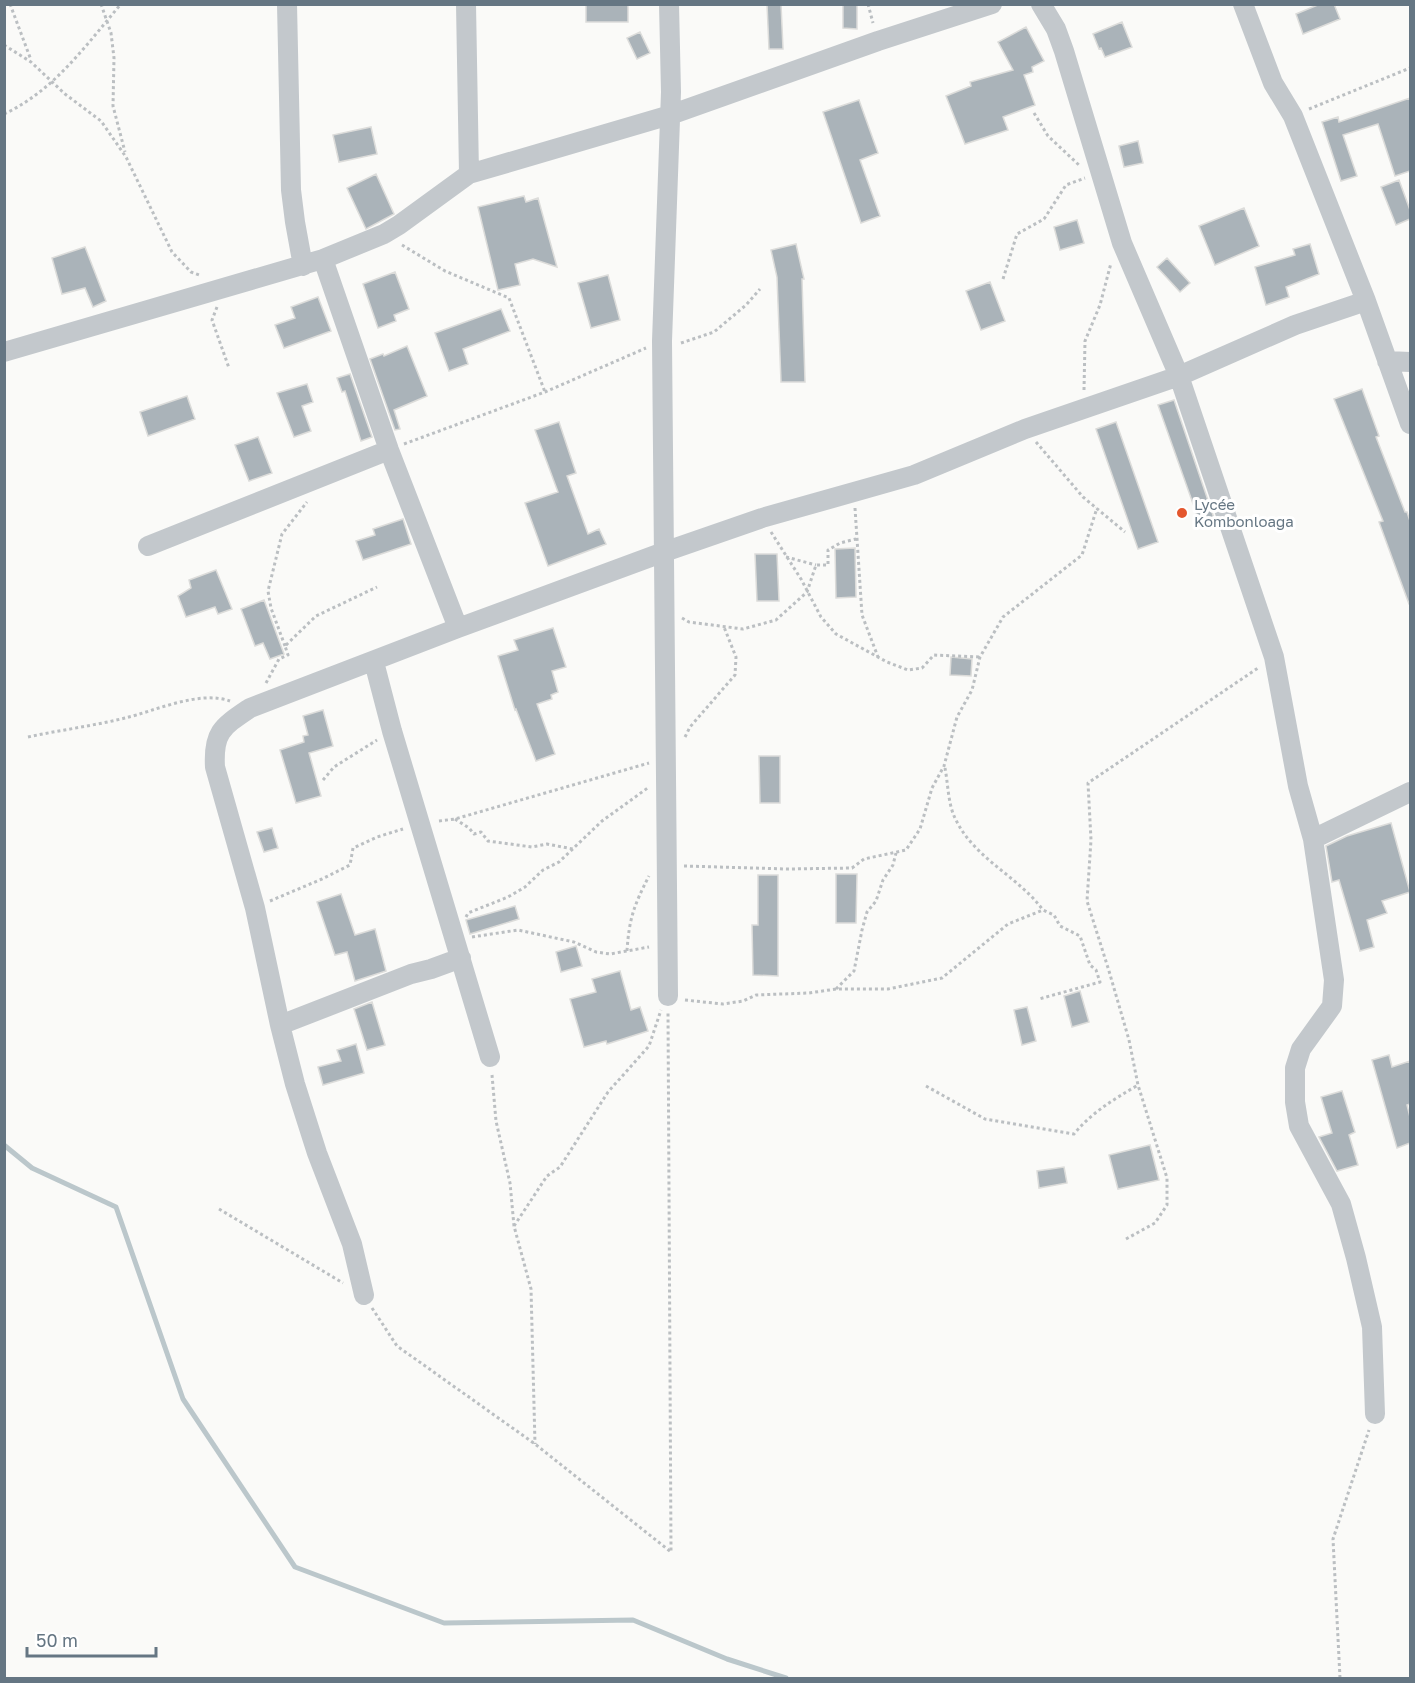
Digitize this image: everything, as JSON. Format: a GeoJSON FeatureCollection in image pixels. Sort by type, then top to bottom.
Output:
{"type":"FeatureCollection","features":[{"type":"Feature","properties":{"kind":"street"},"geometry":{"type":"LineString","coordinates":[[287,4],[291,190],[303,266]]}},
{"type":"Feature","properties":{"kind":"street"},"geometry":{"type":"LineString","coordinates":[[466,4],[469,174]]}},
{"type":"Feature","properties":{"kind":"street"},"geometry":{"type":"LineString","coordinates":[[668,996],[662,341],[670,115],[669,4]]}},
{"type":"Feature","properties":{"kind":"street"},"geometry":{"type":"LineString","coordinates":[[4,352],[323,259],[384,234],[469,174],[670,115],[878,41],[992,4]]}},
{"type":"Feature","properties":{"kind":"street"},"geometry":{"type":"LineString","coordinates":[[1041,4],[1056,30],[1064,51],[1122,243],[1179,376],[1274,657],[1298,786],[1313,839],[1334,980],[1332,1006],[1301,1050],[1295,1068],[1295,1102],[1299,1126],[1341,1204],[1356,1258],[1372,1327],[1375,1414]]}},
{"type":"Feature","properties":{"kind":"street"},"geometry":{"type":"LineString","coordinates":[[1243,4],[1272,83],[1293,116],[1366,301],[1410,424]]}},
{"type":"Feature","properties":{"kind":"street"},"geometry":{"type":"LineString","coordinates":[[323,259],[390,450],[458,628]]}},
{"type":"Feature","properties":{"kind":"street"},"geometry":{"type":"LineString","coordinates":[[364,1295],[352,1244],[317,1153],[295,1084],[255,908],[215,767],[214,750],[217,736],[231,722],[250,708],[458,628],[762,518],[914,475],[1025,429],[1179,376],[1294,325],[1366,301]]}},
{"type":"Feature","properties":{"kind":"street"},"geometry":{"type":"LineString","coordinates":[[1387,361],[1410,362]]}},
{"type":"Feature","properties":{"kind":"street"},"geometry":{"type":"LineString","coordinates":[[148,546],[390,450]]}},
{"type":"Feature","properties":{"kind":"street"},"geometry":{"type":"LineString","coordinates":[[374,662],[392,731],[490,1057]]}},
{"type":"Feature","properties":{"kind":"street"},"geometry":{"type":"LineString","coordinates":[[1313,839],[1410,792]]}},
{"type":"Feature","properties":{"kind":"street"},"geometry":{"type":"LineString","coordinates":[[280,1025],[411,974],[461,958]]}},
{"type":"Feature","properties":{"kind":"path"},"geometry":{"type":"LineString","coordinates":[[10,4],[32,62]]}},
{"type":"Feature","properties":{"kind":"path"},"geometry":{"type":"LineString","coordinates":[[101,4],[108,20],[114,58],[113,106],[126,157]]}},
{"type":"Feature","properties":{"kind":"path"},"geometry":{"type":"LineString","coordinates":[[4,114],[25,105],[52,82],[121,4]]}},
{"type":"Feature","properties":{"kind":"path"},"geometry":{"type":"LineString","coordinates":[[4,45],[32,62],[52,82],[101,121],[126,157],[172,252],[191,272],[225,286],[212,320],[229,368]]}},
{"type":"Feature","properties":{"kind":"path"},"geometry":{"type":"LineString","coordinates":[[1293,116],[1410,68]]}},
{"type":"Feature","properties":{"kind":"path"},"geometry":{"type":"LineString","coordinates":[[1003,279],[1017,234],[1044,219],[1066,185],[1088,177],[1078,164],[1048,136],[1034,113]]}},
{"type":"Feature","properties":{"kind":"path"},"geometry":{"type":"LineString","coordinates":[[384,234],[445,271],[509,298],[545,392]]}},
{"type":"Feature","properties":{"kind":"path"},"geometry":{"type":"LineString","coordinates":[[1077,411],[1084,398],[1085,341],[1100,305],[1112,259],[1122,243]]}},
{"type":"Feature","properties":{"kind":"path"},"geometry":{"type":"LineString","coordinates":[[390,450],[545,392],[662,341],[680,343],[714,332],[760,290]]}},
{"type":"Feature","properties":{"kind":"path"},"geometry":{"type":"LineString","coordinates":[[1025,429],[1083,497],[1125,532]]}},
{"type":"Feature","properties":{"kind":"path"},"geometry":{"type":"LineString","coordinates":[[28,736],[126,718],[193,699],[224,699],[250,708],[279,659],[288,655],[271,608],[268,591],[282,534],[307,503],[308,481]]}},
{"type":"Feature","properties":{"kind":"path"},"geometry":{"type":"LineString","coordinates":[[851,492],[857,516],[856,539],[862,615],[878,658]]}},
{"type":"Feature","properties":{"kind":"path"},"geometry":{"type":"LineString","coordinates":[[627,951],[628,926],[634,906],[653,867],[658,864],[787,869],[852,868],[864,858],[906,850],[920,829],[932,788],[944,766],[957,717],[972,690],[980,657],[1003,617],[1082,555],[1097,508]]}},
{"type":"Feature","properties":{"kind":"path"},"geometry":{"type":"LineString","coordinates":[[762,518],[821,617],[836,634],[878,658],[909,670],[922,668],[934,655],[980,657]]}},
{"type":"Feature","properties":{"kind":"path"},"geometry":{"type":"LineString","coordinates":[[786,557],[816,565],[828,565],[828,550],[840,543],[856,539]]}},
{"type":"Feature","properties":{"kind":"path"},"geometry":{"type":"LineString","coordinates":[[665,609],[688,621],[743,629],[776,620],[807,592],[816,565]]}},
{"type":"Feature","properties":{"kind":"path"},"geometry":{"type":"LineString","coordinates":[[285,646],[316,616],[377,587]]}},
{"type":"Feature","properties":{"kind":"path"},"geometry":{"type":"LineString","coordinates":[[684,737],[735,675],[736,657],[724,627]]}},
{"type":"Feature","properties":{"kind":"path"},"geometry":{"type":"LineString","coordinates":[[1126,1239],[1155,1223],[1167,1205],[1167,1178],[1138,1085],[1129,1040],[1087,901],[1091,840],[1088,783],[1274,657]]}},
{"type":"Feature","properties":{"kind":"path"},"geometry":{"type":"LineString","coordinates":[[323,780],[334,767],[392,731]]}},
{"type":"Feature","properties":{"kind":"path"},"geometry":{"type":"LineString","coordinates":[[255,908],[350,865],[353,848],[377,837],[421,823],[455,819],[666,764]]}},
{"type":"Feature","properties":{"kind":"path"},"geometry":{"type":"LineString","coordinates":[[465,921],[468,913],[508,897],[525,887],[543,870],[560,862],[602,821],[645,788],[654,786],[666,764]]}},
{"type":"Feature","properties":{"kind":"path"},"geometry":{"type":"LineString","coordinates":[[944,766],[954,816],[964,833],[986,860],[1031,894],[1044,910],[1054,915],[1060,926],[1080,936],[1090,965],[1096,970],[1100,982],[1039,999]]}},
{"type":"Feature","properties":{"kind":"path"},"geometry":{"type":"LineString","coordinates":[[455,819],[474,834],[481,832],[488,841],[532,846],[547,844],[573,849]]}},
{"type":"Feature","properties":{"kind":"path"},"geometry":{"type":"LineString","coordinates":[[836,989],[854,971],[867,912],[876,901],[883,880],[893,865],[896,853]]}},
{"type":"Feature","properties":{"kind":"path"},"geometry":{"type":"LineString","coordinates":[[668,996],[723,1004],[756,995],[809,993],[836,989],[888,989],[942,978],[1008,924],[1044,910]]}},
{"type":"Feature","properties":{"kind":"path"},"geometry":{"type":"LineString","coordinates":[[469,938],[518,930],[574,942],[596,952],[610,954],[668,944]]}},
{"type":"Feature","properties":{"kind":"path"},"geometry":{"type":"LineString","coordinates":[[514,1227],[547,1176],[560,1167],[608,1092],[649,1046],[657,1019],[668,996]]}},
{"type":"Feature","properties":{"kind":"path"},"geometry":{"type":"LineString","coordinates":[[219,1209],[364,1295],[397,1346],[535,1444],[671,1552],[668,996]]}},
{"type":"Feature","properties":{"kind":"path"},"geometry":{"type":"LineString","coordinates":[[490,1057],[496,1121],[510,1183],[514,1227],[531,1289],[535,1444]]}},
{"type":"Feature","properties":{"kind":"path"},"geometry":{"type":"LineString","coordinates":[[926,1086],[985,1119],[1074,1134],[1099,1108],[1138,1085]]}},
{"type":"Feature","properties":{"kind":"path"},"geometry":{"type":"LineString","coordinates":[[1340,1678],[1334,1539],[1375,1414]]}},
{"type":"Feature","properties":{"kind":"building"},"geometry":{"type":"Polygon","coordinates":[[[586,4],[628,4],[628,22],[586,22],[586,4]]]}},
{"type":"Feature","properties":{"kind":"building"},"geometry":{"type":"Polygon","coordinates":[[[767,4],[781,4],[783,49],[769,49],[767,4]]]}},
{"type":"Feature","properties":{"kind":"building"},"geometry":{"type":"Polygon","coordinates":[[[843,4],[857,4],[857,29],[843,28],[843,4]]]}},
{"type":"Feature","properties":{"kind":"building"},"geometry":{"type":"Polygon","coordinates":[[[1320,4],[1334,4],[1340,19],[1303,34],[1296,14],[1320,4]]]}},
{"type":"Feature","properties":{"kind":"building"},"geometry":{"type":"Polygon","coordinates":[[[1122,22],[1132,47],[1105,57],[1093,34],[1122,22]]]}},
{"type":"Feature","properties":{"kind":"building"},"geometry":{"type":"Polygon","coordinates":[[[1026,27],[1044,61],[1032,67],[1033,72],[1024,75],[1035,105],[1003,117],[1008,130],[965,144],[946,96],[971,86],[970,82],[1013,70],[998,42],[1026,27]]]}},
{"type":"Feature","properties":{"kind":"building"},"geometry":{"type":"Polygon","coordinates":[[[640,32],[650,53],[637,59],[627,38],[640,32]]]}},
{"type":"Feature","properties":{"kind":"building"},"geometry":{"type":"Polygon","coordinates":[[[1410,98],[1410,171],[1395,176],[1378,124],[1343,135],[1357,176],[1341,181],[1322,122],[1338,117],[1339,122],[1410,98]]]}},
{"type":"Feature","properties":{"kind":"building"},"geometry":{"type":"Polygon","coordinates":[[[859,100],[878,153],[860,160],[880,216],[861,223],[823,112],[859,100]]]}},
{"type":"Feature","properties":{"kind":"building"},"geometry":{"type":"Polygon","coordinates":[[[371,127],[377,154],[339,162],[333,135],[371,127]]]}},
{"type":"Feature","properties":{"kind":"building"},"geometry":{"type":"Polygon","coordinates":[[[1138,141],[1143,163],[1124,167],[1119,146],[1138,141]]]}},
{"type":"Feature","properties":{"kind":"building"},"geometry":{"type":"Polygon","coordinates":[[[376,174],[394,214],[366,229],[347,188],[376,174]]]}},
{"type":"Feature","properties":{"kind":"building"},"geometry":{"type":"Polygon","coordinates":[[[1399,180],[1410,210],[1410,219],[1396,225],[1381,187],[1399,180]]]}},
{"type":"Feature","properties":{"kind":"building"},"geometry":{"type":"Polygon","coordinates":[[[524,196],[526,202],[538,198],[557,267],[533,259],[515,264],[520,285],[498,290],[478,207],[524,196]]]}},
{"type":"Feature","properties":{"kind":"building"},"geometry":{"type":"Polygon","coordinates":[[[1244,208],[1259,246],[1215,265],[1199,226],[1244,208]]]}},
{"type":"Feature","properties":{"kind":"building"},"geometry":{"type":"Polygon","coordinates":[[[1077,220],[1084,243],[1060,250],[1054,227],[1077,220]]]}},
{"type":"Feature","properties":{"kind":"building"},"geometry":{"type":"Polygon","coordinates":[[[796,244],[804,279],[802,279],[805,382],[781,382],[777,277],[771,250],[796,244]]]}},
{"type":"Feature","properties":{"kind":"building"},"geometry":{"type":"Polygon","coordinates":[[[1310,244],[1319,274],[1286,287],[1289,297],[1266,305],[1255,267],[1295,255],[1293,249],[1310,244]]]}},
{"type":"Feature","properties":{"kind":"building"},"geometry":{"type":"Polygon","coordinates":[[[85,247],[106,301],[93,307],[85,288],[62,294],[52,258],[85,247]]]}},
{"type":"Feature","properties":{"kind":"building"},"geometry":{"type":"Polygon","coordinates":[[[1167,258],[1190,283],[1180,292],[1157,267],[1167,258]]]}},
{"type":"Feature","properties":{"kind":"building"},"geometry":{"type":"Polygon","coordinates":[[[395,272],[409,309],[394,315],[396,321],[378,328],[363,284],[395,272]]]}},
{"type":"Feature","properties":{"kind":"building"},"geometry":{"type":"Polygon","coordinates":[[[608,275],[620,320],[591,328],[578,283],[608,275]]]}},
{"type":"Feature","properties":{"kind":"building"},"geometry":{"type":"Polygon","coordinates":[[[990,282],[1005,321],[981,330],[966,291],[990,282]]]}},
{"type":"Feature","properties":{"kind":"building"},"geometry":{"type":"Polygon","coordinates":[[[318,297],[331,331],[284,348],[275,325],[295,318],[291,307],[318,297]]]}},
{"type":"Feature","properties":{"kind":"building"},"geometry":{"type":"Polygon","coordinates":[[[501,309],[510,331],[463,349],[468,364],[449,371],[435,333],[501,309]]]}},
{"type":"Feature","properties":{"kind":"building"},"geometry":{"type":"Polygon","coordinates":[[[407,346],[427,396],[394,410],[400,429],[395,430],[370,359],[383,354],[384,356],[407,346]]]}},
{"type":"Feature","properties":{"kind":"building"},"geometry":{"type":"Polygon","coordinates":[[[350,374],[372,437],[361,441],[345,391],[342,392],[337,378],[350,374]]]}},
{"type":"Feature","properties":{"kind":"building"},"geometry":{"type":"Polygon","coordinates":[[[307,384],[313,402],[302,406],[311,431],[294,437],[277,393],[307,384]]]}},
{"type":"Feature","properties":{"kind":"building"},"geometry":{"type":"Polygon","coordinates":[[[1362,389],[1379,436],[1376,437],[1410,521],[1410,604],[1379,522],[1383,521],[1334,399],[1362,389]]]}},
{"type":"Feature","properties":{"kind":"building"},"geometry":{"type":"Polygon","coordinates":[[[187,396],[195,419],[148,436],[140,412],[187,396]]]}},
{"type":"Feature","properties":{"kind":"building"},"geometry":{"type":"Polygon","coordinates":[[[1174,400],[1216,524],[1202,529],[1158,405],[1174,400]]]}},
{"type":"Feature","properties":{"kind":"building"},"geometry":{"type":"Polygon","coordinates":[[[559,422],[576,473],[567,476],[588,534],[599,529],[606,544],[548,566],[525,503],[558,492],[535,430],[559,422]]]}},
{"type":"Feature","properties":{"kind":"building"},"geometry":{"type":"Polygon","coordinates":[[[1116,422],[1158,542],[1138,549],[1096,429],[1116,422]]]}},
{"type":"Feature","properties":{"kind":"building"},"geometry":{"type":"Polygon","coordinates":[[[258,437],[272,473],[249,481],[235,445],[258,437]]]}},
{"type":"Feature","properties":{"kind":"building"},"geometry":{"type":"Polygon","coordinates":[[[403,519],[411,544],[363,560],[356,541],[375,535],[373,529],[403,519]]]}},
{"type":"Feature","properties":{"kind":"building"},"geometry":{"type":"Polygon","coordinates":[[[855,548],[856,597],[836,598],[835,549],[855,548]]]}},
{"type":"Feature","properties":{"kind":"building"},"geometry":{"type":"Polygon","coordinates":[[[755,554],[777,554],[779,601],[757,601],[755,554]]]}},
{"type":"Feature","properties":{"kind":"building"},"geometry":{"type":"Polygon","coordinates":[[[216,570],[232,609],[218,614],[215,607],[186,617],[178,596],[191,588],[189,580],[216,570]]]}},
{"type":"Feature","properties":{"kind":"building"},"geometry":{"type":"Polygon","coordinates":[[[264,600],[284,654],[270,659],[263,643],[255,646],[241,609],[264,600]]]}},
{"type":"Feature","properties":{"kind":"building"},"geometry":{"type":"Polygon","coordinates":[[[553,628],[566,667],[552,671],[558,692],[551,695],[552,699],[537,704],[555,754],[536,761],[515,710],[498,656],[518,650],[514,640],[553,628]]]}},
{"type":"Feature","properties":{"kind":"building"},"geometry":{"type":"Polygon","coordinates":[[[951,657],[972,659],[971,676],[950,675],[951,657]]]}},
{"type":"Feature","properties":{"kind":"building"},"geometry":{"type":"Polygon","coordinates":[[[323,710],[333,746],[309,753],[321,796],[296,803],[280,750],[304,742],[303,736],[308,735],[303,716],[323,710]]]}},
{"type":"Feature","properties":{"kind":"building"},"geometry":{"type":"Polygon","coordinates":[[[759,756],[780,756],[780,803],[760,803],[759,756]]]}},
{"type":"Feature","properties":{"kind":"building"},"geometry":{"type":"Polygon","coordinates":[[[1391,823],[1410,892],[1382,901],[1387,913],[1367,920],[1374,947],[1360,951],[1339,880],[1332,882],[1326,846],[1347,836],[1391,823]]]}},
{"type":"Feature","properties":{"kind":"building"},"geometry":{"type":"Polygon","coordinates":[[[272,828],[278,848],[264,852],[257,832],[272,828]]]}},
{"type":"Feature","properties":{"kind":"building"},"geometry":{"type":"Polygon","coordinates":[[[836,874],[857,874],[856,923],[836,923],[836,874]]]}},
{"type":"Feature","properties":{"kind":"building"},"geometry":{"type":"Polygon","coordinates":[[[758,875],[778,875],[778,976],[753,975],[752,925],[758,925],[758,875]]]}},
{"type":"Feature","properties":{"kind":"building"},"geometry":{"type":"Polygon","coordinates":[[[341,894],[355,935],[375,929],[386,971],[355,981],[347,952],[335,955],[317,902],[341,894]]]}},
{"type":"Feature","properties":{"kind":"building"},"geometry":{"type":"Polygon","coordinates":[[[515,906],[519,919],[470,934],[466,920],[515,906]]]}},
{"type":"Feature","properties":{"kind":"building"},"geometry":{"type":"Polygon","coordinates":[[[576,946],[582,966],[561,972],[556,952],[576,946]]]}},
{"type":"Feature","properties":{"kind":"building"},"geometry":{"type":"Polygon","coordinates":[[[620,971],[631,1010],[640,1007],[648,1031],[607,1044],[606,1041],[584,1047],[570,999],[596,992],[592,979],[620,971]]]}},
{"type":"Feature","properties":{"kind":"building"},"geometry":{"type":"Polygon","coordinates":[[[1080,991],[1089,1022],[1072,1027],[1064,996],[1080,991]]]}},
{"type":"Feature","properties":{"kind":"building"},"geometry":{"type":"Polygon","coordinates":[[[372,1002],[385,1045],[367,1050],[354,1009],[372,1002]]]}},
{"type":"Feature","properties":{"kind":"building"},"geometry":{"type":"Polygon","coordinates":[[[1027,1007],[1036,1041],[1022,1045],[1014,1010],[1027,1007]]]}},
{"type":"Feature","properties":{"kind":"building"},"geometry":{"type":"Polygon","coordinates":[[[356,1044],[364,1073],[323,1085],[318,1067],[341,1061],[337,1050],[356,1044]]]}},
{"type":"Feature","properties":{"kind":"building"},"geometry":{"type":"Polygon","coordinates":[[[1389,1055],[1392,1067],[1410,1061],[1410,1104],[1407,1105],[1410,1117],[1410,1143],[1397,1148],[1372,1060],[1389,1055]]]}},
{"type":"Feature","properties":{"kind":"building"},"geometry":{"type":"Polygon","coordinates":[[[1342,1091],[1355,1132],[1349,1135],[1358,1165],[1337,1171],[1319,1137],[1332,1133],[1321,1097],[1342,1091]]]}},
{"type":"Feature","properties":{"kind":"building"},"geometry":{"type":"Polygon","coordinates":[[[1150,1145],[1159,1180],[1118,1189],[1109,1155],[1150,1145]]]}},
{"type":"Feature","properties":{"kind":"building"},"geometry":{"type":"Polygon","coordinates":[[[1064,1167],[1067,1183],[1039,1188],[1037,1171],[1064,1167]]]}},
{"type":"Feature","properties":{"kind":"waterway"},"geometry":{"type":"LineString","coordinates":[[4,1145],[32,1168],[116,1207],[183,1399],[295,1567],[444,1623],[633,1620],[727,1659],[786,1678]]}},
{"type":"Feature","properties":{"kind":"place","name":"Lycée Kombonloaga"},"geometry":{"type":"Point","coordinates":[1182,513]}}]}
